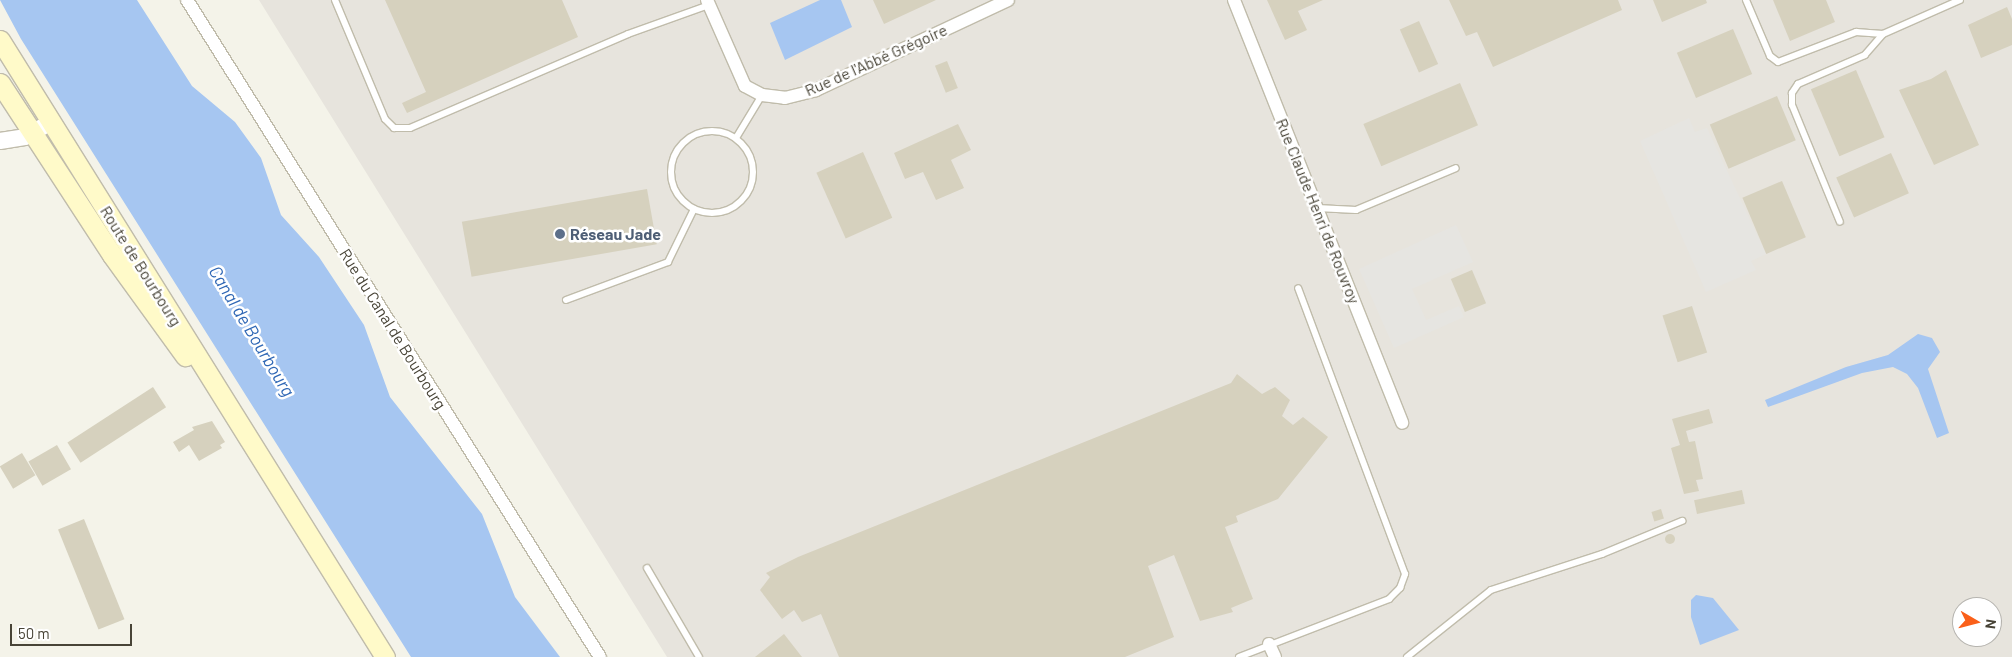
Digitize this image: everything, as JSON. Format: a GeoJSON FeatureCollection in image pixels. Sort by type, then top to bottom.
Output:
{"type":"FeatureCollection","features":[{"type":"Feature","properties":{"kind":"main road","name":"Route de Bourbourg"},"geometry":{"type":"LineString","coordinates":[[0,40],[385,657]]}},
{"type":"Feature","properties":{"kind":"main road","name":"Route de Bourbourg"},"geometry":{"type":"LineString","coordinates":[[2,91],[121,268],[282,492]]}},
{"type":"Feature","properties":{"kind":"street","name":"Rue du Canal de Bourbourg"},"geometry":{"type":"LineString","coordinates":[[187,0],[600,657]]}},
{"type":"Feature","properties":{"kind":"street","name":"Rue de l'Abbé Grégoire"},"geometry":{"type":"LineString","coordinates":[[762,95],[785,98],[816,90],[1008,0]]}},
{"type":"Feature","properties":{"kind":"street","name":"Rue Claude Henri de Rouvroy"},"geometry":{"type":"LineString","coordinates":[[1234,0],[1402,423]]}},
{"type":"Feature","properties":{"kind":"street"},"geometry":{"type":"LineString","coordinates":[[708,2],[745,86],[762,95]]}},
{"type":"Feature","properties":{"kind":"street"},"geometry":{"type":"LineString","coordinates":[[2,91],[26,82]]}},
{"type":"Feature","properties":{"kind":"street"},"geometry":{"type":"LineString","coordinates":[[0,141],[32,134],[51,122]]}},
{"type":"Feature","properties":{"kind":"street"},"geometry":{"type":"LineString","coordinates":[[1270,644],[1275,657]]}},
{"type":"Feature","properties":{"kind":"lane"},"geometry":{"type":"LineString","coordinates":[[335,0],[384,119],[394,128],[410,128],[628,34],[708,2]]}},
{"type":"Feature","properties":{"kind":"lane"},"geometry":{"type":"LineString","coordinates":[[1746,0],[1775,61],[1785,61],[1856,32],[1883,34]]}},
{"type":"Feature","properties":{"kind":"lane"},"geometry":{"type":"LineString","coordinates":[[1840,222],[1792,105],[1792,93],[1798,84],[1865,55],[1883,34],[1960,0]]}},
{"type":"Feature","properties":{"kind":"lane"},"geometry":{"type":"LineString","coordinates":[[736,138],[762,95]]}},
{"type":"Feature","properties":{"kind":"lane"},"geometry":{"type":"LineString","coordinates":[[702,132],[720,132],[736,138],[745,147],[752,164],[747,194],[729,210],[711,213],[694,208],[683,200],[673,183],[672,163],[678,150],[702,132]]}},
{"type":"Feature","properties":{"kind":"lane"},"geometry":{"type":"LineString","coordinates":[[1317,208],[1356,210],[1456,168]]}},
{"type":"Feature","properties":{"kind":"lane"},"geometry":{"type":"LineString","coordinates":[[566,300],[668,262],[694,208]]}},
{"type":"Feature","properties":{"kind":"lane"},"geometry":{"type":"LineString","coordinates":[[1239,657],[1390,599],[1400,588],[1404,574],[1298,288]]}},
{"type":"Feature","properties":{"kind":"lane"},"geometry":{"type":"LineString","coordinates":[[1407,657],[1491,590],[1602,554],[1682,521]]}},
{"type":"Feature","properties":{"kind":"lane"},"geometry":{"type":"LineString","coordinates":[[647,568],[699,657]]}},
{"type":"Feature","properties":{"kind":"shaded area"},"geometry":{"type":"Polygon","coordinates":[[[259,0],[2012,0],[2012,657],[667,657],[259,0]]]}},
{"type":"Feature","properties":{"kind":"shaded area"},"geometry":{"type":"Polygon","coordinates":[[[1689,118],[1695,132],[1707,128],[1766,254],[1751,261],[1756,270],[1706,292],[1640,141],[1689,118]]]}},
{"type":"Feature","properties":{"kind":"shaded area"},"geometry":{"type":"Polygon","coordinates":[[[1456,225],[1473,262],[1412,289],[1426,320],[1459,306],[1464,317],[1394,348],[1359,269],[1456,225]]]}},
{"type":"Feature","properties":{"kind":"water","name":"Canal de Bourbourg"},"geometry":{"type":"Polygon","coordinates":[[[0,0],[137,0],[192,86],[235,122],[261,158],[281,215],[319,257],[364,325],[390,397],[482,514],[515,597],[560,657],[411,657],[21,39],[0,0]]]}},
{"type":"Feature","properties":{"kind":"water"},"geometry":{"type":"Polygon","coordinates":[[[820,0],[841,0],[852,27],[785,60],[770,23],[820,0]]]}},
{"type":"Feature","properties":{"kind":"water"},"geometry":{"type":"Polygon","coordinates":[[[1918,334],[1932,338],[1940,352],[1928,369],[1949,433],[1937,438],[1918,388],[1907,374],[1893,367],[1862,373],[1768,407],[1765,400],[1846,367],[1888,355],[1918,334]]]}},
{"type":"Feature","properties":{"kind":"water"},"geometry":{"type":"Polygon","coordinates":[[[1696,595],[1713,598],[1739,630],[1700,645],[1691,617],[1691,600],[1696,595]]]}},
{"type":"Feature","properties":{"kind":"building"},"geometry":{"type":"Polygon","coordinates":[[[385,0],[562,0],[578,37],[407,113],[402,103],[426,92],[385,0]]]}},
{"type":"Feature","properties":{"kind":"building"},"geometry":{"type":"Polygon","coordinates":[[[873,0],[936,0],[884,24],[873,0]]]}},
{"type":"Feature","properties":{"kind":"building"},"geometry":{"type":"Polygon","coordinates":[[[1267,0],[1323,0],[1298,11],[1307,30],[1285,40],[1267,0]]]}},
{"type":"Feature","properties":{"kind":"building"},"geometry":{"type":"Polygon","coordinates":[[[1449,0],[1618,0],[1622,10],[1493,67],[1477,32],[1466,36],[1449,0]]]}},
{"type":"Feature","properties":{"kind":"building"},"geometry":{"type":"Polygon","coordinates":[[[1653,0],[1706,0],[1707,3],[1662,22],[1653,0]]]}},
{"type":"Feature","properties":{"kind":"building"},"geometry":{"type":"Polygon","coordinates":[[[1773,0],[1826,0],[1835,22],[1790,41],[1773,0]]]}},
{"type":"Feature","properties":{"kind":"building"},"geometry":{"type":"Polygon","coordinates":[[[2007,7],[2012,19],[2012,45],[1981,58],[1968,25],[2007,7]]]}},
{"type":"Feature","properties":{"kind":"building"},"geometry":{"type":"Polygon","coordinates":[[[1419,21],[1438,64],[1419,72],[1400,30],[1419,21]]]}},
{"type":"Feature","properties":{"kind":"building"},"geometry":{"type":"Polygon","coordinates":[[[1733,29],[1752,74],[1696,98],[1677,53],[1733,29]]]}},
{"type":"Feature","properties":{"kind":"building"},"geometry":{"type":"Polygon","coordinates":[[[947,61],[958,88],[946,93],[935,66],[947,61]]]}},
{"type":"Feature","properties":{"kind":"building"},"geometry":{"type":"Polygon","coordinates":[[[1856,70],[1885,137],[1839,156],[1811,89],[1856,70]]]}},
{"type":"Feature","properties":{"kind":"building"},"geometry":{"type":"Polygon","coordinates":[[[1946,70],[1979,145],[1934,165],[1899,90],[1931,79],[1946,70]]]}},
{"type":"Feature","properties":{"kind":"building"},"geometry":{"type":"Polygon","coordinates":[[[1460,83],[1478,125],[1381,166],[1363,124],[1460,83]]]}},
{"type":"Feature","properties":{"kind":"building"},"geometry":{"type":"Polygon","coordinates":[[[1777,96],[1796,140],[1729,169],[1710,125],[1777,96]]]}},
{"type":"Feature","properties":{"kind":"building"},"geometry":{"type":"Polygon","coordinates":[[[958,124],[971,150],[951,160],[964,188],[936,200],[923,172],[905,179],[894,153],[958,124]]]}},
{"type":"Feature","properties":{"kind":"building"},"geometry":{"type":"Polygon","coordinates":[[[863,152],[892,218],[846,239],[816,173],[863,152]]]}},
{"type":"Feature","properties":{"kind":"building"},"geometry":{"type":"Polygon","coordinates":[[[1891,153],[1909,193],[1854,218],[1836,177],[1891,153]]]}},
{"type":"Feature","properties":{"kind":"building"},"geometry":{"type":"Polygon","coordinates":[[[1782,181],[1806,237],[1766,254],[1742,198],[1782,181]]]}},
{"type":"Feature","properties":{"kind":"building","name":"Réseau Jade"},"geometry":{"type":"Polygon","coordinates":[[[647,189],[657,244],[472,277],[462,222],[647,189]]]}},
{"type":"Feature","properties":{"kind":"building"},"geometry":{"type":"Polygon","coordinates":[[[1472,270],[1486,303],[1465,312],[1451,279],[1472,270]]]}},
{"type":"Feature","properties":{"kind":"building"},"geometry":{"type":"Polygon","coordinates":[[[1692,306],[1707,353],[1678,362],[1663,316],[1692,306]]]}},
{"type":"Feature","properties":{"kind":"building"},"geometry":{"type":"Polygon","coordinates":[[[1237,374],[1262,394],[1275,387],[1290,400],[1282,416],[1293,425],[1303,417],[1328,437],[1278,499],[1236,516],[1238,522],[1225,527],[1253,599],[1231,608],[1233,612],[1200,621],[1174,555],[1148,566],[1174,637],[1125,657],[839,657],[821,614],[802,622],[794,610],[782,619],[760,590],[770,577],[766,573],[798,557],[1231,383],[1237,374]]]}},
{"type":"Feature","properties":{"kind":"building"},"geometry":{"type":"Polygon","coordinates":[[[153,387],[166,407],[81,463],[67,443],[153,387]]]}},
{"type":"Feature","properties":{"kind":"building"},"geometry":{"type":"Polygon","coordinates":[[[1709,409],[1713,423],[1686,431],[1689,442],[1695,441],[1703,479],[1696,480],[1699,491],[1684,494],[1671,448],[1680,445],[1672,419],[1709,409]]]}},
{"type":"Feature","properties":{"kind":"building"},"geometry":{"type":"Polygon","coordinates":[[[212,421],[225,442],[220,445],[222,448],[199,461],[189,445],[179,452],[173,442],[194,430],[192,427],[212,421]]]}},
{"type":"Feature","properties":{"kind":"building"},"geometry":{"type":"Polygon","coordinates":[[[57,445],[71,469],[42,486],[28,462],[57,445]]]}},
{"type":"Feature","properties":{"kind":"building"},"geometry":{"type":"Polygon","coordinates":[[[22,453],[35,475],[13,489],[0,466],[22,453]]]}},
{"type":"Feature","properties":{"kind":"building"},"geometry":{"type":"Polygon","coordinates":[[[1742,490],[1745,504],[1697,514],[1694,500],[1742,490]]]}},
{"type":"Feature","properties":{"kind":"building"},"geometry":{"type":"Polygon","coordinates":[[[1661,509],[1664,519],[1654,521],[1651,512],[1661,509]]]}},
{"type":"Feature","properties":{"kind":"building"},"geometry":{"type":"Polygon","coordinates":[[[84,519],[124,619],[98,630],[58,529],[84,519]]]}},
{"type":"Feature","properties":{"kind":"building"},"geometry":{"type":"Polygon","coordinates":[[[1668,534],[1672,534],[1675,539],[1674,543],[1668,544],[1665,541],[1665,537],[1668,534]]]}},
{"type":"Feature","properties":{"kind":"building"},"geometry":{"type":"Polygon","coordinates":[[[784,634],[802,657],[755,657],[784,634]]]}},
{"type":"Feature","properties":{"kind":"place","name":"Réseau Jade"},"geometry":{"type":"Point","coordinates":[560,234]}}]}
